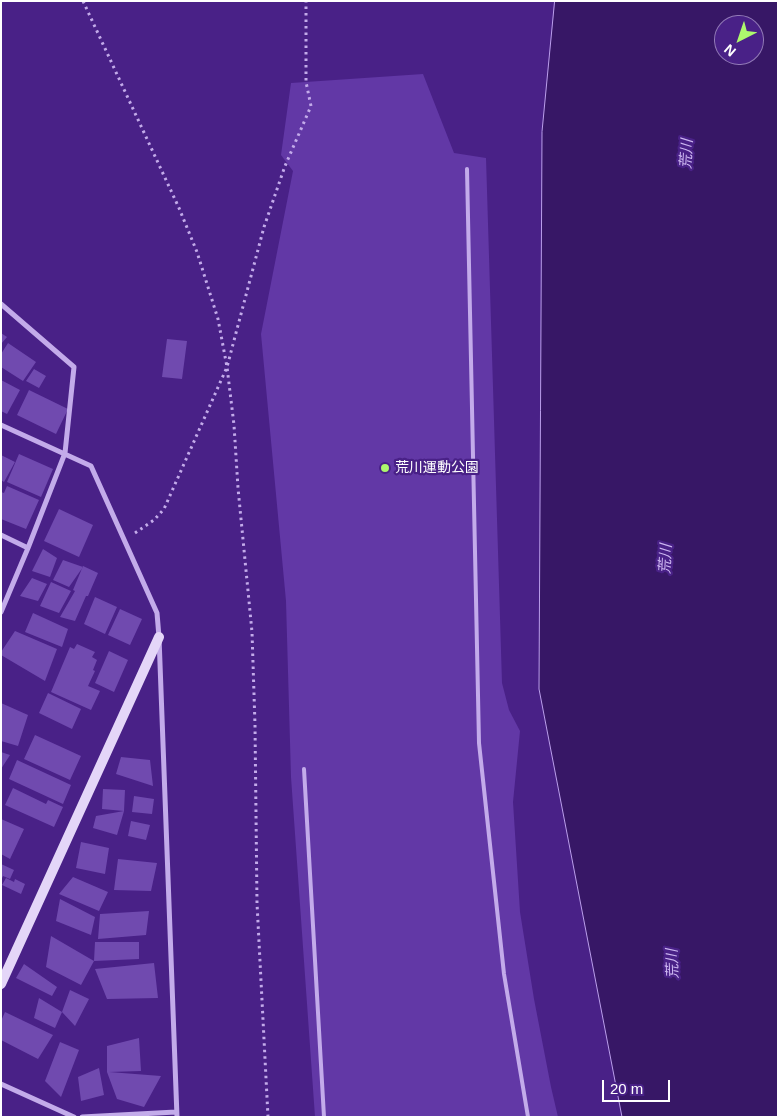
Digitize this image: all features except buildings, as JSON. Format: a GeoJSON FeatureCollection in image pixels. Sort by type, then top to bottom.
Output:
{"type":"FeatureCollection","features":[{"type":"Feature","properties":{"kind":"street"},"geometry":{"type":"LineString","coordinates":[[1,304],[74,366],[65,453],[1,612]]}},
{"type":"Feature","properties":{"kind":"street"},"geometry":{"type":"LineString","coordinates":[[1,425],[91,466],[156,613],[159,638],[177,1114],[82,1117]]}},
{"type":"Feature","properties":{"kind":"street"},"geometry":{"type":"LineString","coordinates":[[1,536],[28,548]]}},
{"type":"Feature","properties":{"kind":"street"},"geometry":{"type":"LineString","coordinates":[[1,984],[159,638]]}},
{"type":"Feature","properties":{"kind":"street"},"geometry":{"type":"LineString","coordinates":[[1,1084],[74,1117]]}},
{"type":"Feature","properties":{"kind":"lane"},"geometry":{"type":"LineString","coordinates":[[467,169],[479,743],[504,974],[528,1117]]}},
{"type":"Feature","properties":{"kind":"lane"},"geometry":{"type":"LineString","coordinates":[[304,769],[324,1117]]}},
{"type":"Feature","properties":{"kind":"path"},"geometry":{"type":"LineString","coordinates":[[83,1],[179,208],[197,252],[218,318],[227,367],[234,425],[252,632],[257,903],[268,1117]]}},
{"type":"Feature","properties":{"kind":"path"},"geometry":{"type":"LineString","coordinates":[[124,540],[154,520],[164,509],[227,367],[264,227],[284,166],[311,106],[306,82],[306,1]]}},
{"type":"Feature","properties":{"kind":"shaded area","name":"荒川運動公園"},"geometry":{"type":"Polygon","coordinates":[[[423,74],[454,153],[486,158],[502,683],[509,710],[520,731],[513,802],[520,912],[534,999],[558,1117],[315,1117],[291,777],[286,601],[261,334],[293,171],[281,155],[291,83],[423,74]]]}},
{"type":"Feature","properties":{"kind":"water","name":"荒川"},"geometry":{"type":"Polygon","coordinates":[[[555,1],[778,1],[778,1117],[622,1117],[539,689],[542,132],[555,1]]]}},
{"type":"Feature","properties":{"kind":"place","name":"荒川運動公園"},"geometry":{"type":"Point","coordinates":[385,468]}}]}
